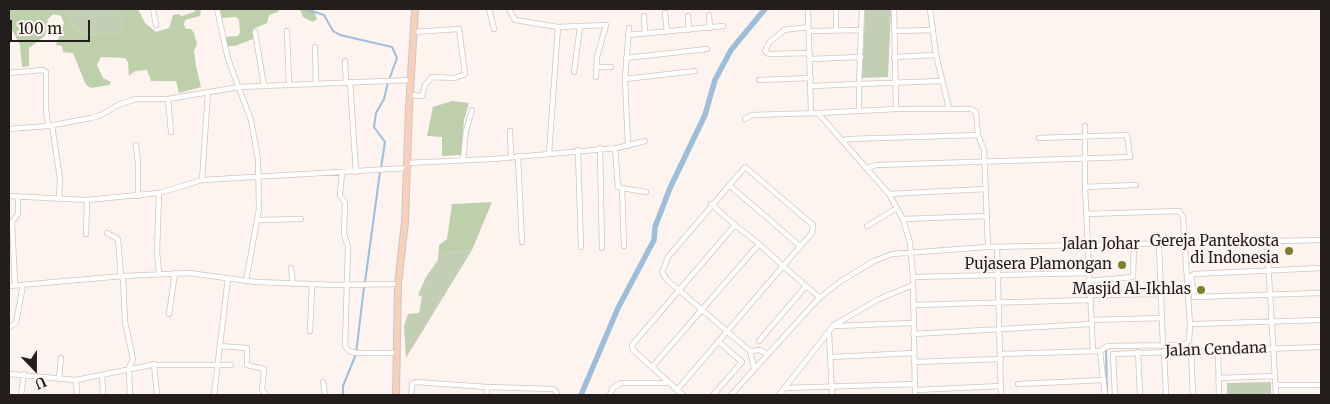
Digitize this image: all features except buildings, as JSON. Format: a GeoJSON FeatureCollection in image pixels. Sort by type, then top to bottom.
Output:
{"type":"FeatureCollection","features":[{"type":"Feature","properties":{"kind":"main road"},"geometry":{"type":"LineString","coordinates":[[396,395],[398,284],[405,222],[415,9]]}},
{"type":"Feature","properties":{"kind":"street"},"geometry":{"type":"LineString","coordinates":[[153,9],[156,25]]}},
{"type":"Feature","properties":{"kind":"street"},"geometry":{"type":"LineString","coordinates":[[217,9],[228,59],[251,120],[260,178],[257,220],[246,281]]}},
{"type":"Feature","properties":{"kind":"street"},"geometry":{"type":"LineString","coordinates":[[489,9],[494,29]]}},
{"type":"Feature","properties":{"kind":"street"},"geometry":{"type":"LineString","coordinates":[[510,9],[512,18],[515,20],[558,27],[606,25],[596,66],[596,77]]}},
{"type":"Feature","properties":{"kind":"street"},"geometry":{"type":"LineString","coordinates":[[808,9],[811,113]]}},
{"type":"Feature","properties":{"kind":"street"},"geometry":{"type":"LineString","coordinates":[[836,9],[836,30]]}},
{"type":"Feature","properties":{"kind":"street"},"geometry":{"type":"LineString","coordinates":[[859,110],[862,9]]}},
{"type":"Feature","properties":{"kind":"street"},"geometry":{"type":"LineString","coordinates":[[894,9],[896,110]]}},
{"type":"Feature","properties":{"kind":"street"},"geometry":{"type":"LineString","coordinates":[[930,9],[936,55],[950,108]]}},
{"type":"Feature","properties":{"kind":"street"},"geometry":{"type":"LineString","coordinates":[[665,13],[667,32]]}},
{"type":"Feature","properties":{"kind":"street"},"geometry":{"type":"LineString","coordinates":[[709,15],[710,28]]}},
{"type":"Feature","properties":{"kind":"street"},"geometry":{"type":"LineString","coordinates":[[644,16],[646,34]]}},
{"type":"Feature","properties":{"kind":"street"},"geometry":{"type":"LineString","coordinates":[[688,16],[689,30]]}},
{"type":"Feature","properties":{"kind":"street"},"geometry":{"type":"LineString","coordinates":[[628,35],[723,26]]}},
{"type":"Feature","properties":{"kind":"street"},"geometry":{"type":"LineString","coordinates":[[549,153],[558,27]]}},
{"type":"Feature","properties":{"kind":"street"},"geometry":{"type":"LineString","coordinates":[[574,72],[580,27]]}},
{"type":"Feature","properties":{"kind":"street"},"geometry":{"type":"LineString","coordinates":[[628,146],[625,79],[629,28]]}},
{"type":"Feature","properties":{"kind":"street"},"geometry":{"type":"LineString","coordinates":[[410,96],[422,96],[424,85],[432,77],[455,78],[465,74],[458,29],[413,32]]}},
{"type":"Feature","properties":{"kind":"street"},"geometry":{"type":"LineString","coordinates":[[860,57],[769,54],[765,51],[769,43],[784,30],[861,30]]}},
{"type":"Feature","properties":{"kind":"street"},"geometry":{"type":"LineString","coordinates":[[894,31],[932,30]]}},
{"type":"Feature","properties":{"kind":"street"},"geometry":{"type":"LineString","coordinates":[[287,31],[289,85]]}},
{"type":"Feature","properties":{"kind":"street"},"geometry":{"type":"LineString","coordinates":[[255,32],[264,86]]}},
{"type":"Feature","properties":{"kind":"street"},"geometry":{"type":"LineString","coordinates":[[315,47],[316,84]]}},
{"type":"Feature","properties":{"kind":"street"},"geometry":{"type":"LineString","coordinates":[[626,58],[707,49]]}},
{"type":"Feature","properties":{"kind":"street"},"geometry":{"type":"LineString","coordinates":[[894,57],[936,55]]}},
{"type":"Feature","properties":{"kind":"street"},"geometry":{"type":"LineString","coordinates":[[345,61],[356,172]]}},
{"type":"Feature","properties":{"kind":"street"},"geometry":{"type":"LineString","coordinates":[[596,66],[611,67]]}},
{"type":"Feature","properties":{"kind":"street"},"geometry":{"type":"LineString","coordinates":[[9,73],[43,70],[46,72],[46,108],[59,174],[59,198]]}},
{"type":"Feature","properties":{"kind":"street"},"geometry":{"type":"LineString","coordinates":[[625,79],[695,72]]}},
{"type":"Feature","properties":{"kind":"street"},"geometry":{"type":"LineString","coordinates":[[759,80],[811,78]]}},
{"type":"Feature","properties":{"kind":"street"},"geometry":{"type":"LineString","coordinates":[[9,130],[50,126],[101,115],[118,105],[136,100],[168,99],[238,87],[411,80]]}},
{"type":"Feature","properties":{"kind":"street"},"geometry":{"type":"LineString","coordinates":[[811,86],[942,81]]}},
{"type":"Feature","properties":{"kind":"street"},"geometry":{"type":"LineString","coordinates":[[202,180],[208,92]]}},
{"type":"Feature","properties":{"kind":"street"},"geometry":{"type":"LineString","coordinates":[[168,99],[172,132]]}},
{"type":"Feature","properties":{"kind":"street"},"geometry":{"type":"LineString","coordinates":[[745,119],[752,115],[859,110],[950,108],[975,110],[978,135],[983,146],[988,247]]}},
{"type":"Feature","properties":{"kind":"street"},"geometry":{"type":"LineString","coordinates":[[463,160],[466,131],[472,110]]}},
{"type":"Feature","properties":{"kind":"street"},"geometry":{"type":"LineString","coordinates":[[818,113],[889,194],[903,219],[911,252],[914,285],[915,393],[1001,386]]}},
{"type":"Feature","properties":{"kind":"street"},"geometry":{"type":"LineString","coordinates":[[1085,126],[1085,186],[1093,351]]}},
{"type":"Feature","properties":{"kind":"street"},"geometry":{"type":"LineString","coordinates":[[510,131],[511,157]]}},
{"type":"Feature","properties":{"kind":"street"},"geometry":{"type":"LineString","coordinates":[[868,168],[876,165],[1128,158],[1130,154],[1127,134],[1039,138]]}},
{"type":"Feature","properties":{"kind":"street"},"geometry":{"type":"LineString","coordinates":[[842,141],[849,139],[978,135]]}},
{"type":"Feature","properties":{"kind":"street"},"geometry":{"type":"LineString","coordinates":[[9,196],[87,200],[138,196],[159,194],[202,180],[356,172],[463,160],[615,148],[645,141]]}},
{"type":"Feature","properties":{"kind":"street"},"geometry":{"type":"LineString","coordinates":[[136,145],[138,196]]}},
{"type":"Feature","properties":{"kind":"street"},"geometry":{"type":"LineString","coordinates":[[600,148],[602,248]]}},
{"type":"Feature","properties":{"kind":"street"},"geometry":{"type":"LineString","coordinates":[[615,148],[618,187],[646,192]]}},
{"type":"Feature","properties":{"kind":"street"},"geometry":{"type":"LineString","coordinates":[[578,150],[581,247]]}},
{"type":"Feature","properties":{"kind":"street"},"geometry":{"type":"LineString","coordinates":[[518,156],[522,242]]}},
{"type":"Feature","properties":{"kind":"street"},"geometry":{"type":"LineString","coordinates":[[677,390],[727,332],[800,246],[812,233],[813,225],[744,167],[668,257],[662,272],[666,280],[702,311],[727,332],[750,351],[754,368]]}},
{"type":"Feature","properties":{"kind":"street"},"geometry":{"type":"LineString","coordinates":[[342,173],[340,195],[345,202],[344,234],[348,243],[345,342],[348,351],[356,353],[397,353]]}},
{"type":"Feature","properties":{"kind":"street"},"geometry":{"type":"LineString","coordinates":[[729,185],[800,246]]}},
{"type":"Feature","properties":{"kind":"street"},"geometry":{"type":"LineString","coordinates":[[1085,186],[1136,185]]}},
{"type":"Feature","properties":{"kind":"street"},"geometry":{"type":"LineString","coordinates":[[622,188],[624,246]]}},
{"type":"Feature","properties":{"kind":"street"},"geometry":{"type":"LineString","coordinates":[[889,194],[985,189]]}},
{"type":"Feature","properties":{"kind":"street"},"geometry":{"type":"LineString","coordinates":[[159,194],[157,252],[159,273]]}},
{"type":"Feature","properties":{"kind":"street"},"geometry":{"type":"LineString","coordinates":[[15,285],[12,222],[18,214],[18,197]]}},
{"type":"Feature","properties":{"kind":"street"},"geometry":{"type":"LineString","coordinates":[[86,234],[87,200]]}},
{"type":"Feature","properties":{"kind":"street"},"geometry":{"type":"LineString","coordinates":[[712,204],[820,298]]}},
{"type":"Feature","properties":{"kind":"street"},"geometry":{"type":"LineString","coordinates":[[867,226],[897,208]]}},
{"type":"Feature","properties":{"kind":"street"},"geometry":{"type":"LineString","coordinates":[[914,362],[1100,351],[1108,346],[1164,349],[1183,345],[1189,341],[1189,282],[1183,217],[1179,211],[1086,214]]}},
{"type":"Feature","properties":{"kind":"street"},"geometry":{"type":"LineString","coordinates":[[903,219],[985,216]]}},
{"type":"Feature","properties":{"kind":"street"},"geometry":{"type":"LineString","coordinates":[[257,220],[301,219]]}},
{"type":"Feature","properties":{"kind":"street"},"geometry":{"type":"LineString","coordinates":[[683,395],[632,350],[632,345],[680,292],[735,225]]}},
{"type":"Feature","properties":{"kind":"street"},"geometry":{"type":"LineString","coordinates":[[107,233],[118,240],[125,322],[132,359],[129,368],[130,395]]}},
{"type":"Feature","properties":{"kind":"street","name":"Jalan Johar"},"geometry":{"type":"LineString","coordinates":[[731,395],[820,298],[874,261],[892,254],[988,247],[1088,244],[1159,245],[1184,242],[1321,240]]}},
{"type":"Feature","properties":{"kind":"street"},"geometry":{"type":"LineString","coordinates":[[1267,242],[1276,395]]}},
{"type":"Feature","properties":{"kind":"street"},"geometry":{"type":"LineString","coordinates":[[652,368],[759,244]]}},
{"type":"Feature","properties":{"kind":"street"},"geometry":{"type":"LineString","coordinates":[[1089,281],[1133,277],[1134,245]]}},
{"type":"Feature","properties":{"kind":"street"},"geometry":{"type":"LineString","coordinates":[[1159,245],[1166,395]]}},
{"type":"Feature","properties":{"kind":"street"},"geometry":{"type":"LineString","coordinates":[[998,247],[1001,395]]}},
{"type":"Feature","properties":{"kind":"street"},"geometry":{"type":"LineString","coordinates":[[291,268],[293,284]]}},
{"type":"Feature","properties":{"kind":"street"},"geometry":{"type":"LineString","coordinates":[[1321,268],[1194,274],[1189,282],[1193,296],[1321,293]]}},
{"type":"Feature","properties":{"kind":"street"},"geometry":{"type":"LineString","coordinates":[[9,286],[159,273],[200,273],[246,281],[312,285],[398,284]]}},
{"type":"Feature","properties":{"kind":"street"},"geometry":{"type":"LineString","coordinates":[[168,314],[175,273]]}},
{"type":"Feature","properties":{"kind":"street"},"geometry":{"type":"LineString","coordinates":[[913,276],[1089,273]]}},
{"type":"Feature","properties":{"kind":"street"},"geometry":{"type":"LineString","coordinates":[[214,395],[228,278]]}},
{"type":"Feature","properties":{"kind":"street"},"geometry":{"type":"LineString","coordinates":[[9,327],[16,323],[23,285]]}},
{"type":"Feature","properties":{"kind":"street"},"geometry":{"type":"LineString","coordinates":[[310,331],[312,285]]}},
{"type":"Feature","properties":{"kind":"street"},"geometry":{"type":"LineString","coordinates":[[779,395],[834,325],[879,299],[914,285]]}},
{"type":"Feature","properties":{"kind":"street"},"geometry":{"type":"LineString","coordinates":[[759,341],[806,286]]}},
{"type":"Feature","properties":{"kind":"street"},"geometry":{"type":"LineString","coordinates":[[913,306],[1161,294]]}},
{"type":"Feature","properties":{"kind":"street"},"geometry":{"type":"LineString","coordinates":[[913,334],[1162,318]]}},
{"type":"Feature","properties":{"kind":"street"},"geometry":{"type":"LineString","coordinates":[[1194,324],[1321,320]]}},
{"type":"Feature","properties":{"kind":"street"},"geometry":{"type":"LineString","coordinates":[[834,325],[913,323]]}},
{"type":"Feature","properties":{"kind":"street"},"geometry":{"type":"LineString","coordinates":[[829,333],[832,357],[832,395]]}},
{"type":"Feature","properties":{"kind":"street"},"geometry":{"type":"LineString","coordinates":[[713,395],[742,362],[718,342]]}},
{"type":"Feature","properties":{"kind":"street"},"geometry":{"type":"LineString","coordinates":[[220,346],[247,348],[247,364],[264,368],[262,390],[266,395]]}},
{"type":"Feature","properties":{"kind":"street","name":"Jalan Cendana"},"geometry":{"type":"LineString","coordinates":[[1115,395],[1112,355],[1164,349],[1218,350],[1321,347]]}},
{"type":"Feature","properties":{"kind":"street"},"geometry":{"type":"LineString","coordinates":[[750,351],[760,350],[767,354]]}},
{"type":"Feature","properties":{"kind":"street"},"geometry":{"type":"LineString","coordinates":[[1191,350],[1194,395]]}},
{"type":"Feature","properties":{"kind":"street"},"geometry":{"type":"LineString","coordinates":[[1218,350],[1219,395]]}},
{"type":"Feature","properties":{"kind":"street"},"geometry":{"type":"LineString","coordinates":[[1100,351],[1105,395]]}},
{"type":"Feature","properties":{"kind":"street"},"geometry":{"type":"LineString","coordinates":[[1138,352],[1140,395]]}},
{"type":"Feature","properties":{"kind":"street"},"geometry":{"type":"LineString","coordinates":[[832,357],[914,353]]}},
{"type":"Feature","properties":{"kind":"street"},"geometry":{"type":"LineString","coordinates":[[60,379],[61,358]]}},
{"type":"Feature","properties":{"kind":"street"},"geometry":{"type":"LineString","coordinates":[[154,364],[157,395]]}},
{"type":"Feature","properties":{"kind":"street"},"geometry":{"type":"LineString","coordinates":[[9,374],[76,380],[154,364],[231,365]]}},
{"type":"Feature","properties":{"kind":"street"},"geometry":{"type":"LineString","coordinates":[[21,395],[24,374]]}},
{"type":"Feature","properties":{"kind":"street"},"geometry":{"type":"LineString","coordinates":[[102,375],[103,395]]}},
{"type":"Feature","properties":{"kind":"street"},"geometry":{"type":"LineString","coordinates":[[1219,378],[1275,376]]}},
{"type":"Feature","properties":{"kind":"street"},"geometry":{"type":"LineString","coordinates":[[76,380],[77,395]]}},
{"type":"Feature","properties":{"kind":"street"},"geometry":{"type":"LineString","coordinates":[[1018,384],[1104,380]]}},
{"type":"Feature","properties":{"kind":"street"},"geometry":{"type":"LineString","coordinates":[[323,382],[325,395]]}},
{"type":"Feature","properties":{"kind":"street"},"geometry":{"type":"LineString","coordinates":[[411,395],[412,384],[416,382],[553,389],[557,392],[557,395]]}},
{"type":"Feature","properties":{"kind":"street"},"geometry":{"type":"LineString","coordinates":[[610,395],[613,388],[621,383],[670,383]]}},
{"type":"Feature","properties":{"kind":"street"},"geometry":{"type":"LineString","coordinates":[[784,388],[914,384]]}},
{"type":"Feature","properties":{"kind":"street"},"geometry":{"type":"LineString","coordinates":[[1276,385],[1321,385]]}},
{"type":"Feature","properties":{"kind":"street"},"geometry":{"type":"LineString","coordinates":[[487,386],[487,395]]}},
{"type":"Feature","properties":{"kind":"green space"},"geometry":{"type":"Polygon","coordinates":[[[9,9],[69,9],[65,15],[76,29],[89,35],[118,32],[124,27],[124,9],[138,9],[145,23],[156,32],[169,28],[173,15],[178,14],[182,16],[194,12],[196,9],[201,9],[200,16],[185,20],[184,25],[186,29],[191,29],[194,33],[197,44],[194,51],[201,87],[179,93],[176,81],[151,81],[147,70],[135,71],[129,76],[128,62],[125,58],[101,57],[97,65],[103,78],[111,82],[109,85],[91,88],[86,85],[73,53],[63,52],[62,46],[56,45],[64,23],[61,16],[53,14],[48,19],[45,36],[29,48],[29,66],[22,67],[20,45],[9,24],[9,9]]]}},
{"type":"Feature","properties":{"kind":"green space"},"geometry":{"type":"Polygon","coordinates":[[[69,9],[124,9],[124,27],[118,32],[89,35],[76,29],[65,15],[69,9]]]}},
{"type":"Feature","properties":{"kind":"green space"},"geometry":{"type":"Polygon","coordinates":[[[220,9],[280,9],[278,12],[269,15],[267,23],[253,29],[253,39],[235,46],[228,46],[225,37],[238,36],[240,32],[239,20],[236,17],[222,18],[220,9]]]}},
{"type":"Feature","properties":{"kind":"green space"},"geometry":{"type":"Polygon","coordinates":[[[300,9],[313,9],[317,19],[313,22],[303,17],[300,9]]]}},
{"type":"Feature","properties":{"kind":"green space"},"geometry":{"type":"Polygon","coordinates":[[[865,9],[891,9],[888,77],[862,78],[865,9]]]}},
{"type":"Feature","properties":{"kind":"green space"},"geometry":{"type":"Polygon","coordinates":[[[452,101],[469,103],[464,120],[461,155],[442,156],[442,137],[427,136],[433,107],[452,101]]]}},
{"type":"Feature","properties":{"kind":"green space"},"geometry":{"type":"Polygon","coordinates":[[[492,202],[472,250],[447,253],[438,260],[439,245],[447,239],[452,204],[492,202]]]}},
{"type":"Feature","properties":{"kind":"green space"},"geometry":{"type":"Polygon","coordinates":[[[472,250],[406,358],[404,326],[408,314],[419,313],[422,297],[418,295],[426,277],[438,260],[447,253],[472,250]]]}},
{"type":"Feature","properties":{"kind":"green space"},"geometry":{"type":"Polygon","coordinates":[[[1271,382],[1271,395],[1227,395],[1227,383],[1271,382]]]}},
{"type":"Feature","properties":{"kind":"waterway"},"geometry":{"type":"LineString","coordinates":[[305,9],[324,15],[333,31],[340,35],[392,47],[397,58],[390,77]]}},
{"type":"Feature","properties":{"kind":"waterway"},"geometry":{"type":"LineString","coordinates":[[581,395],[618,308],[654,240],[655,227],[670,188],[705,115],[715,80],[731,50],[765,9]]}},
{"type":"Feature","properties":{"kind":"waterway"},"geometry":{"type":"LineString","coordinates":[[381,168],[385,142],[374,127],[376,113],[384,99],[388,82]]}},
{"type":"Feature","properties":{"kind":"waterway"},"geometry":{"type":"LineString","coordinates":[[365,282],[380,172]]}},
{"type":"Feature","properties":{"kind":"waterway"},"geometry":{"type":"LineString","coordinates":[[343,395],[343,386],[356,354],[364,287]]}},
{"type":"Feature","properties":{"kind":"waterway"},"geometry":{"type":"LineString","coordinates":[[1165,347],[1180,347]]}},
{"type":"Feature","properties":{"kind":"waterway"},"geometry":{"type":"LineString","coordinates":[[1106,349],[1107,395]]}},
{"type":"Feature","properties":{"kind":"place","name":"Gereja Pantekosta di Indonesia"},"geometry":{"type":"Point","coordinates":[1289,251]}},
{"type":"Feature","properties":{"kind":"place","name":"Pujasera Plamongan"},"geometry":{"type":"Point","coordinates":[1122,265]}},
{"type":"Feature","properties":{"kind":"place","name":"Masjid Al-Ikhlas"},"geometry":{"type":"Point","coordinates":[1201,290]}}]}
